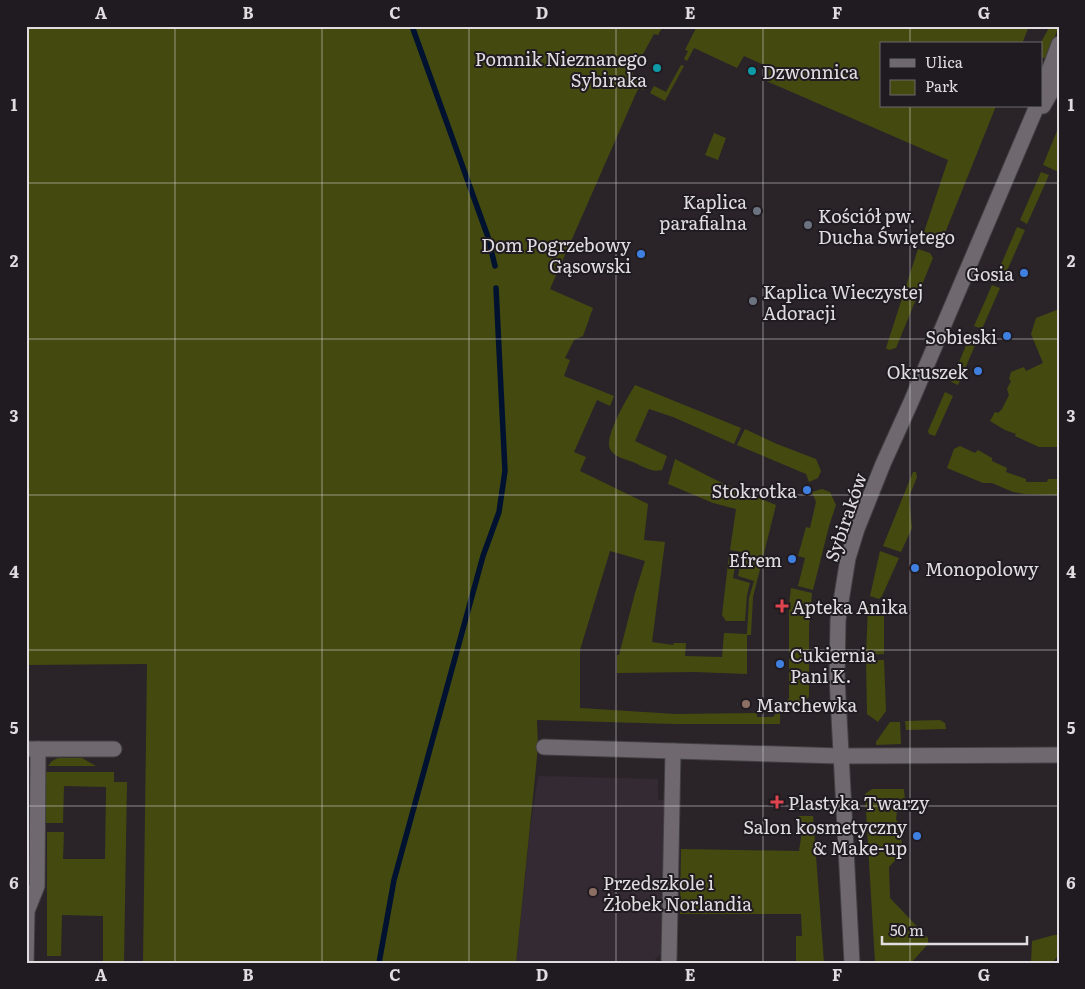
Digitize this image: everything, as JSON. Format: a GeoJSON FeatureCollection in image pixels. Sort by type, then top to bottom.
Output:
{"type":"FeatureCollection","features":[{"type":"Feature","properties":{"kind":"street"},"geometry":{"type":"LineString","coordinates":[[1042,89],[1059,44]]}},
{"type":"Feature","properties":{"kind":"street","name":"Sybiraków"},"geometry":{"type":"LineString","coordinates":[[1042,106],[1045,104],[1059,78]]}},
{"type":"Feature","properties":{"kind":"street","name":"Sybiraków"},"geometry":{"type":"LineString","coordinates":[[852,963],[836,670],[841,594],[852,543],[879,472],[1036,110]]}},
{"type":"Feature","properties":{"kind":"street"},"geometry":{"type":"LineString","coordinates":[[544,747],[840,756],[1059,755]]}},
{"type":"Feature","properties":{"kind":"street"},"geometry":{"type":"LineString","coordinates":[[26,963],[27,911],[37,886],[32,749],[114,749]]}},
{"type":"Feature","properties":{"kind":"street"},"geometry":{"type":"LineString","coordinates":[[669,959],[673,751]]}},
{"type":"Feature","properties":{"kind":"shaded area","name":"Przedszkole i Żłobek Norlandia"},"geometry":{"type":"Polygon","coordinates":[[[538,776],[658,779],[658,800],[665,800],[661,954],[655,959],[655,963],[516,963],[530,830],[538,776]]]}},
{"type":"Feature","properties":{"kind":"green space"},"geometry":{"type":"Polygon","coordinates":[[[26,26],[663,26],[658,35],[654,34],[632,74],[646,82],[643,90],[639,88],[637,91],[550,289],[593,308],[583,336],[574,340],[565,358],[570,360],[564,376],[614,396],[610,406],[597,400],[574,452],[586,457],[580,471],[648,504],[644,540],[665,542],[652,642],[673,645],[674,643],[686,643],[685,656],[722,657],[724,633],[747,634],[749,598],[754,581],[738,576],[743,552],[730,550],[736,509],[713,503],[668,484],[675,459],[720,482],[776,505],[753,597],[751,635],[747,635],[747,674],[694,672],[617,673],[617,655],[619,655],[645,561],[610,551],[580,650],[580,708],[676,714],[757,713],[757,717],[773,717],[778,711],[780,713],[780,724],[676,724],[537,720],[538,746],[516,963],[143,963],[147,664],[26,665],[26,26]]]}},
{"type":"Feature","properties":{"kind":"green space"},"geometry":{"type":"Polygon","coordinates":[[[697,26],[1029,26],[1023,42],[880,42],[880,108],[995,108],[941,243],[934,246],[921,241],[948,160],[764,80],[767,72],[764,65],[744,56],[737,68],[694,48],[687,61],[684,59],[688,51],[685,50],[697,26]]]}},
{"type":"Feature","properties":{"kind":"green space"},"geometry":{"type":"Polygon","coordinates":[[[1050,26],[1059,26],[1046,59],[1042,57],[1041,42],[1050,26]]]}},
{"type":"Feature","properties":{"kind":"green space"},"geometry":{"type":"Polygon","coordinates":[[[681,65],[684,66],[665,101],[650,93],[654,86],[666,92],[681,65]]]}},
{"type":"Feature","properties":{"kind":"green space"},"geometry":{"type":"Polygon","coordinates":[[[1057,131],[1059,132],[1059,172],[1043,165],[1057,131]]]}},
{"type":"Feature","properties":{"kind":"green space"},"geometry":{"type":"Polygon","coordinates":[[[714,133],[726,138],[718,160],[705,155],[714,133]]]}},
{"type":"Feature","properties":{"kind":"green space"},"geometry":{"type":"Polygon","coordinates":[[[1041,172],[1049,175],[1027,224],[1020,220],[1041,172]]]}},
{"type":"Feature","properties":{"kind":"green space"},"geometry":{"type":"Polygon","coordinates":[[[1017,227],[1025,230],[1002,282],[995,279],[1017,227]]]}},
{"type":"Feature","properties":{"kind":"green space"},"geometry":{"type":"Polygon","coordinates":[[[918,249],[930,253],[933,258],[896,348],[889,350],[886,348],[918,249]]]}},
{"type":"Feature","properties":{"kind":"green space"},"geometry":{"type":"Polygon","coordinates":[[[992,285],[1000,288],[982,329],[974,326],[992,285]]]}},
{"type":"Feature","properties":{"kind":"green space"},"geometry":{"type":"Polygon","coordinates":[[[1059,309],[1059,447],[1039,447],[1015,436],[1016,434],[990,421],[995,412],[998,413],[1002,409],[1009,395],[1007,389],[1011,381],[1009,379],[1011,372],[1024,367],[1026,371],[1043,363],[1031,334],[1036,318],[1059,309]]]}},
{"type":"Feature","properties":{"kind":"green space"},"geometry":{"type":"Polygon","coordinates":[[[971,333],[979,336],[958,385],[951,382],[971,333]]]}},
{"type":"Feature","properties":{"kind":"green space"},"geometry":{"type":"Polygon","coordinates":[[[635,385],[741,428],[734,444],[673,417],[649,409],[635,441],[667,456],[662,470],[651,470],[617,456],[610,449],[610,435],[635,385]]]}},
{"type":"Feature","properties":{"kind":"green space"},"geometry":{"type":"Polygon","coordinates":[[[945,392],[953,396],[935,436],[929,434],[928,431],[945,392]]]}},
{"type":"Feature","properties":{"kind":"green space"},"geometry":{"type":"Polygon","coordinates":[[[745,429],[816,459],[821,471],[818,478],[809,482],[806,474],[737,445],[745,429]]]}},
{"type":"Feature","properties":{"kind":"green space"},"geometry":{"type":"Polygon","coordinates":[[[960,446],[975,453],[978,450],[992,458],[992,461],[1007,468],[1006,472],[1026,479],[1026,482],[1047,482],[1048,479],[1058,479],[1059,457],[1059,495],[1013,492],[992,483],[983,483],[947,468],[954,449],[960,446]]]}},
{"type":"Feature","properties":{"kind":"green space"},"geometry":{"type":"Polygon","coordinates":[[[913,472],[916,472],[917,477],[909,497],[912,528],[901,552],[883,546],[913,472]]]}},
{"type":"Feature","properties":{"kind":"green space"},"geometry":{"type":"Polygon","coordinates":[[[822,489],[830,492],[836,505],[813,590],[798,586],[805,558],[798,556],[806,527],[810,528],[816,502],[812,492],[822,489]]]}},
{"type":"Feature","properties":{"kind":"green space"},"geometry":{"type":"Polygon","coordinates":[[[880,551],[899,558],[879,599],[870,596],[880,551]]]}},
{"type":"Feature","properties":{"kind":"green space"},"geometry":{"type":"Polygon","coordinates":[[[729,555],[737,556],[733,578],[750,583],[745,621],[726,621],[722,615],[729,555]]]}},
{"type":"Feature","properties":{"kind":"green space"},"geometry":{"type":"Polygon","coordinates":[[[791,588],[812,593],[809,627],[809,697],[799,705],[788,706],[785,703],[789,698],[789,604],[791,588]]]}},
{"type":"Feature","properties":{"kind":"green space"},"geometry":{"type":"Polygon","coordinates":[[[868,607],[880,611],[884,615],[884,654],[866,655],[868,607]]]}},
{"type":"Feature","properties":{"kind":"green space"},"geometry":{"type":"Polygon","coordinates":[[[866,660],[884,660],[886,711],[878,722],[867,714],[866,660]]]}},
{"type":"Feature","properties":{"kind":"green space"},"geometry":{"type":"Polygon","coordinates":[[[940,720],[945,723],[946,729],[906,730],[905,721],[940,720]]]}},
{"type":"Feature","properties":{"kind":"green space"},"geometry":{"type":"Polygon","coordinates":[[[890,722],[900,722],[901,744],[876,745],[876,742],[890,722]]]}},
{"type":"Feature","properties":{"kind":"green space"},"geometry":{"type":"Polygon","coordinates":[[[58,758],[82,758],[96,766],[48,766],[58,758]]]}},
{"type":"Feature","properties":{"kind":"green space"},"geometry":{"type":"Polygon","coordinates":[[[46,772],[114,772],[114,782],[127,782],[124,963],[103,963],[103,916],[62,915],[61,956],[47,956],[47,832],[64,832],[63,859],[105,859],[106,787],[64,786],[63,823],[46,823],[46,772]]]}},
{"type":"Feature","properties":{"kind":"green space"},"geometry":{"type":"Polygon","coordinates":[[[872,789],[904,789],[905,801],[897,811],[896,820],[901,824],[902,853],[889,867],[890,898],[928,938],[928,944],[911,963],[875,963],[865,794],[872,789]]]}},
{"type":"Feature","properties":{"kind":"green space"},"geometry":{"type":"Polygon","coordinates":[[[799,816],[813,816],[824,963],[796,963],[796,936],[802,936],[801,914],[680,914],[681,849],[799,851],[801,838],[799,816]]]}},
{"type":"Feature","properties":{"kind":"green space"},"geometry":{"type":"Polygon","coordinates":[[[1059,935],[1059,955],[1052,963],[1031,963],[1032,941],[1059,935]]]}},
{"type":"Feature","properties":{"kind":"waterway"},"geometry":{"type":"LineString","coordinates":[[412,26],[488,237],[495,266]]}},
{"type":"Feature","properties":{"kind":"waterway"},"geometry":{"type":"LineString","coordinates":[[379,963],[394,880],[483,556],[499,512],[505,471],[496,288]]}},
{"type":"Feature","properties":{"kind":"place","name":"Pomnik Nieznanego Sybiraka"},"geometry":{"type":"Point","coordinates":[657,68]}},
{"type":"Feature","properties":{"kind":"place","name":"Dzwonnica"},"geometry":{"type":"Point","coordinates":[752,71]}},
{"type":"Feature","properties":{"kind":"place","name":"Kaplica parafialna"},"geometry":{"type":"Point","coordinates":[757,211]}},
{"type":"Feature","properties":{"kind":"place","name":"Kościół pw. Ducha Świętego"},"geometry":{"type":"Point","coordinates":[808,225]}},
{"type":"Feature","properties":{"kind":"place","name":"Dom Pogrzebowy Gąsowski"},"geometry":{"type":"Point","coordinates":[641,254]}},
{"type":"Feature","properties":{"kind":"place","name":"Gosia"},"geometry":{"type":"Point","coordinates":[1024,273]}},
{"type":"Feature","properties":{"kind":"place","name":"Kaplica Wieczystej Adoracji"},"geometry":{"type":"Point","coordinates":[753,301]}},
{"type":"Feature","properties":{"kind":"place","name":"Sobieski"},"geometry":{"type":"Point","coordinates":[1007,336]}},
{"type":"Feature","properties":{"kind":"place","name":"Okruszek"},"geometry":{"type":"Point","coordinates":[978,371]}},
{"type":"Feature","properties":{"kind":"place","name":"Stokrotka"},"geometry":{"type":"Point","coordinates":[807,490]}},
{"type":"Feature","properties":{"kind":"place","name":"Efrem"},"geometry":{"type":"Point","coordinates":[792,559]}},
{"type":"Feature","properties":{"kind":"place","name":"Monopolowy"},"geometry":{"type":"Point","coordinates":[915,568]}},
{"type":"Feature","properties":{"kind":"place","name":"Apteka Anika"},"geometry":{"type":"Point","coordinates":[782,606]}},
{"type":"Feature","properties":{"kind":"place","name":"Cukiernia Pani K."},"geometry":{"type":"Point","coordinates":[780,664]}},
{"type":"Feature","properties":{"kind":"place","name":"Marchewka"},"geometry":{"type":"Point","coordinates":[746,704]}},
{"type":"Feature","properties":{"kind":"place","name":"Plastyka Twarzy"},"geometry":{"type":"Point","coordinates":[777,802]}},
{"type":"Feature","properties":{"kind":"place","name":"Salon kosmetyczny & Make-up"},"geometry":{"type":"Point","coordinates":[917,836]}},
{"type":"Feature","properties":{"kind":"place","name":"Przedszkole i Żłobek Norlandia"},"geometry":{"type":"Point","coordinates":[593,892]}}]}
